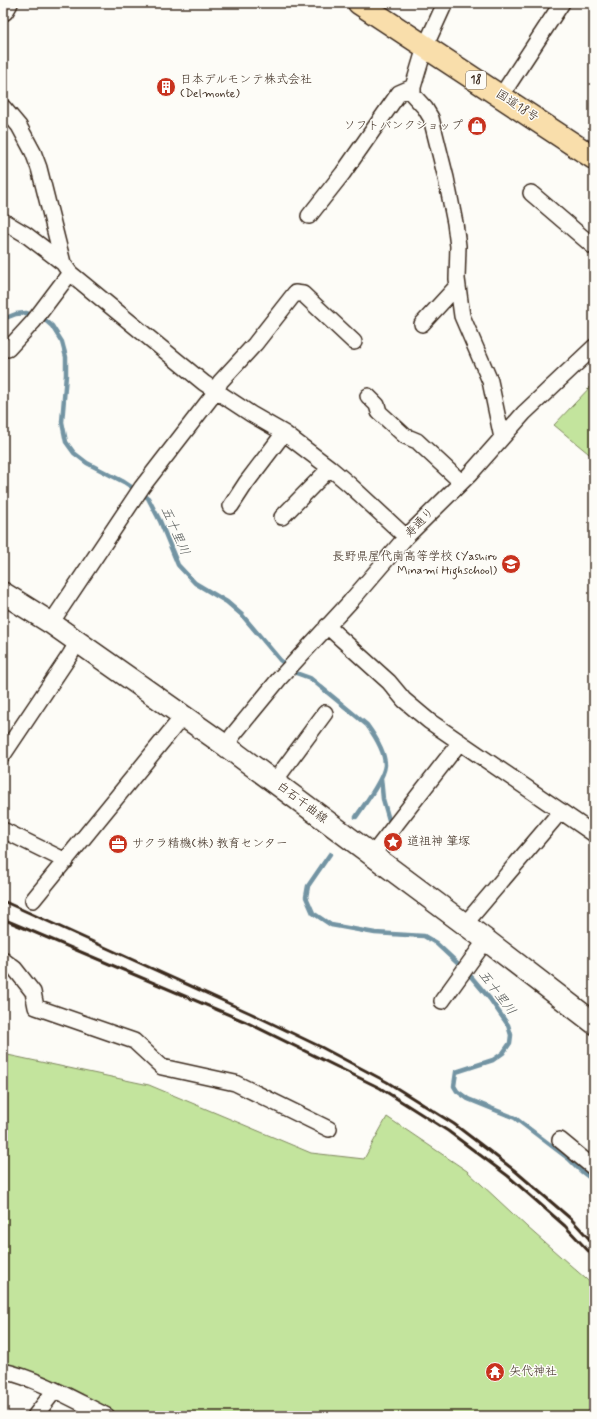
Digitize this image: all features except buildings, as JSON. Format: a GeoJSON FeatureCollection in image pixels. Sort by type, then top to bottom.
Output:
{"type":"FeatureCollection","features":[{"type":"Feature","properties":{"kind":"highway","name":"国道18号"},"geometry":{"type":"LineString","coordinates":[[359,3],[594,158]]}},
{"type":"Feature","properties":{"kind":"main road"},"geometry":{"type":"LineString","coordinates":[[3,10],[7,3]]}},
{"type":"Feature","properties":{"kind":"main road","name":"白石千曲線"},"geometry":{"type":"LineString","coordinates":[[3,593],[52,623],[226,746],[465,924],[594,1023]]}},
{"type":"Feature","properties":{"kind":"street"},"geometry":{"type":"LineString","coordinates":[[445,3],[425,47],[413,87],[413,95],[425,108],[431,118],[446,178],[456,231],[458,246],[458,286],[462,316],[490,381],[502,438]]}},
{"type":"Feature","properties":{"kind":"street"},"geometry":{"type":"LineString","coordinates":[[501,96],[562,3]]}},
{"type":"Feature","properties":{"kind":"street"},"geometry":{"type":"LineString","coordinates":[[309,216],[343,172],[399,93],[413,87]]}},
{"type":"Feature","properties":{"kind":"street"},"geometry":{"type":"LineString","coordinates":[[3,107],[19,126],[33,152],[39,168],[66,268],[37,317],[8,349]]}},
{"type":"Feature","properties":{"kind":"street"},"geometry":{"type":"LineString","coordinates":[[532,194],[594,247]]}},
{"type":"Feature","properties":{"kind":"street"},"geometry":{"type":"LineString","coordinates":[[3,221],[25,234],[204,382],[251,414],[284,432],[330,468],[350,484],[406,537]]}},
{"type":"Feature","properties":{"kind":"street"},"geometry":{"type":"LineString","coordinates":[[422,324],[458,286]]}},
{"type":"Feature","properties":{"kind":"street"},"geometry":{"type":"LineString","coordinates":[[52,623],[138,492],[217,390],[220,382],[255,344],[295,293],[303,294],[318,316],[354,342]]}},
{"type":"Feature","properties":{"kind":"street","name":"寿通り"},"geometry":{"type":"LineString","coordinates":[[226,746],[233,734],[283,674],[406,537],[461,482],[524,413],[594,347]]}},
{"type":"Feature","properties":{"kind":"street"},"geometry":{"type":"LineString","coordinates":[[368,396],[378,405],[379,412],[405,436],[417,441],[461,482]]}},
{"type":"Feature","properties":{"kind":"street"},"geometry":{"type":"LineString","coordinates":[[231,506],[284,432]]}},
{"type":"Feature","properties":{"kind":"street"},"geometry":{"type":"LineString","coordinates":[[282,516],[330,468]]}},
{"type":"Feature","properties":{"kind":"street"},"geometry":{"type":"LineString","coordinates":[[327,626],[389,682],[404,700],[429,721],[594,834]]}},
{"type":"Feature","properties":{"kind":"street"},"geometry":{"type":"LineString","coordinates":[[3,755],[78,641]]}},
{"type":"Feature","properties":{"kind":"street"},"geometry":{"type":"LineString","coordinates":[[274,782],[325,713]]}},
{"type":"Feature","properties":{"kind":"street"},"geometry":{"type":"LineString","coordinates":[[33,900],[183,716]]}},
{"type":"Feature","properties":{"kind":"street"},"geometry":{"type":"LineString","coordinates":[[372,855],[460,742]]}},
{"type":"Feature","properties":{"kind":"street"},"geometry":{"type":"LineString","coordinates":[[465,924],[561,811]]}},
{"type":"Feature","properties":{"kind":"street"},"geometry":{"type":"LineString","coordinates":[[3,830],[66,861]]}},
{"type":"Feature","properties":{"kind":"street"},"geometry":{"type":"LineString","coordinates":[[442,1001],[486,940]]}},
{"type":"Feature","properties":{"kind":"street"},"geometry":{"type":"LineString","coordinates":[[3,960],[15,969],[33,992],[36,1007],[134,1041],[162,1067],[235,1083],[329,1129]]}},
{"type":"Feature","properties":{"kind":"street"},"geometry":{"type":"LineString","coordinates":[[560,1140],[594,1168]]}},
{"type":"Feature","properties":{"kind":"street"},"geometry":{"type":"LineString","coordinates":[[3,1372],[15,1374],[55,1390],[107,1416]]}},
{"type":"Feature","properties":{"kind":"street"},"geometry":{"type":"LineString","coordinates":[[35,1416],[55,1390]]}},
{"type":"Feature","properties":{"kind":"green space"},"geometry":{"type":"Polygon","coordinates":[[[594,383],[594,458],[554,425],[594,383]]]}},
{"type":"Feature","properties":{"kind":"green space"},"geometry":{"type":"Polygon","coordinates":[[[3,1054],[149,1085],[311,1153],[364,1159],[387,1117],[467,1171],[527,1227],[594,1286],[594,1416],[116,1416],[54,1383],[18,1367],[3,1365],[3,1054]]]}},
{"type":"Feature","properties":{"kind":"waterway","name":"五十里川"},"geometry":{"type":"LineString","coordinates":[[3,319],[16,314],[26,313],[44,319],[52,326],[62,342],[66,357],[62,422],[66,442],[74,453],[87,463],[124,482],[148,498],[160,521],[178,565],[195,583],[227,602],[242,615],[280,660],[296,673],[310,678],[370,729],[381,749],[385,760],[385,765],[381,777],[356,817]]}},
{"type":"Feature","properties":{"kind":"waterway"},"geometry":{"type":"LineString","coordinates":[[381,778],[383,799],[389,820]]}},
{"type":"Feature","properties":{"kind":"waterway"},"geometry":{"type":"LineString","coordinates":[[396,833],[398,848]]}},
{"type":"Feature","properties":{"kind":"waterway","name":"五十里川"},"geometry":{"type":"LineString","coordinates":[[330,854],[308,886],[306,897],[313,913],[331,925],[375,933],[424,936],[436,943],[468,973],[490,999],[508,1025],[511,1035],[510,1043],[503,1053],[493,1060],[456,1072],[454,1086],[457,1091],[468,1099],[515,1118],[569,1159],[594,1181]]}},
{"type":"Feature","properties":{"kind":"railway"},"geometry":{"type":"LineString","coordinates":[[3,901],[250,1013],[321,1047],[387,1082],[454,1124],[514,1170],[571,1219],[594,1244]]}},
{"type":"Feature","properties":{"kind":"railway"},"geometry":{"type":"LineString","coordinates":[[3,919],[246,1022],[380,1088],[448,1131],[508,1176],[565,1226],[594,1257]]}},
{"type":"Feature","properties":{"kind":"place","name":"日本デルモンテ株式会社 (Delmonte)"},"geometry":{"type":"Point","coordinates":[166,87]}},
{"type":"Feature","properties":{"kind":"place","name":"ソフトバンクショップ"},"geometry":{"type":"Point","coordinates":[477,126]}},
{"type":"Feature","properties":{"kind":"place","name":"長野県屋代南高等学校 (Yashiro Minami Highschool)"},"geometry":{"type":"Point","coordinates":[511,564]}},
{"type":"Feature","properties":{"kind":"place","name":"道祖神 筆塚"},"geometry":{"type":"Point","coordinates":[393,842]}},
{"type":"Feature","properties":{"kind":"place","name":"サクラ精機(株) 教育センター"},"geometry":{"type":"Point","coordinates":[118,844]}},
{"type":"Feature","properties":{"kind":"place","name":"矢代神社"},"geometry":{"type":"Point","coordinates":[495,1372]}}]}
